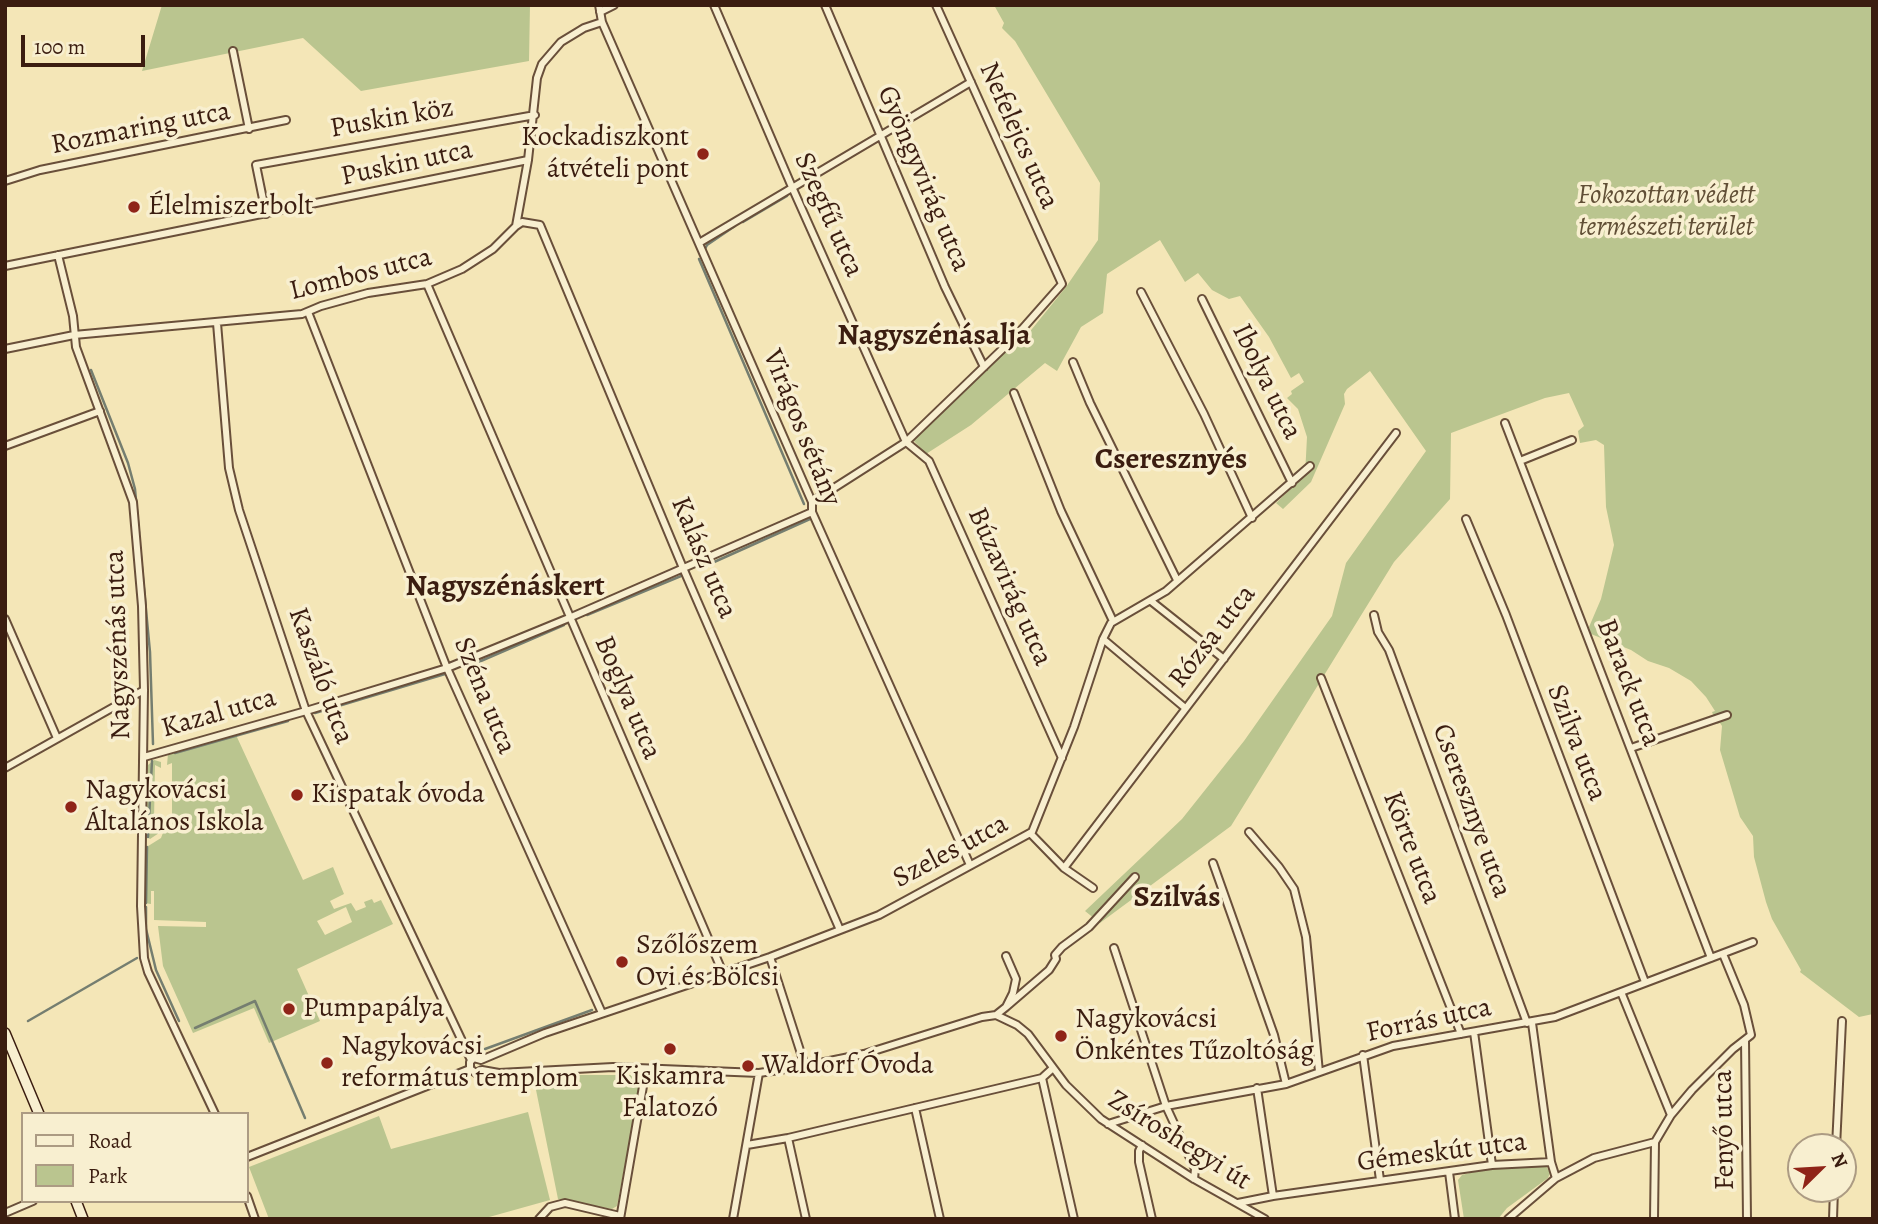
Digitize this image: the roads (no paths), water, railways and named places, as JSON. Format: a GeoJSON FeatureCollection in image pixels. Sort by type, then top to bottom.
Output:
{"type":"FeatureCollection","features":[{"type":"Feature","properties":{"kind":"street"},"geometry":{"type":"LineString","coordinates":[[600,9],[614,5]]}},
{"type":"Feature","properties":{"kind":"street","name":"Szegfű utca"},"geometry":{"type":"LineString","coordinates":[[714,5],[906,442]]}},
{"type":"Feature","properties":{"kind":"street","name":"Gyöngyvirág utca"},"geometry":{"type":"LineString","coordinates":[[825,5],[946,286],[985,367]]}},
{"type":"Feature","properties":{"kind":"street","name":"Nefelejcs utca"},"geometry":{"type":"LineString","coordinates":[[936,5],[1062,284],[985,367]]}},
{"type":"Feature","properties":{"kind":"street","name":"Virágos sétány"},"geometry":{"type":"LineString","coordinates":[[600,9],[602,22],[812,502],[812,512],[970,864]]}},
{"type":"Feature","properties":{"kind":"street"},"geometry":{"type":"LineString","coordinates":[[516,226],[521,210],[537,78],[542,64],[552,50],[572,34],[602,22]]}},
{"type":"Feature","properties":{"kind":"street"},"geometry":{"type":"LineString","coordinates":[[233,51],[249,129]]}},
{"type":"Feature","properties":{"kind":"street"},"geometry":{"type":"LineString","coordinates":[[699,243],[971,82]]}},
{"type":"Feature","properties":{"kind":"street","name":"Puskin köz"},"geometry":{"type":"LineString","coordinates":[[266,214],[256,165],[534,115]]}},
{"type":"Feature","properties":{"kind":"street","name":"Rozmaring utca"},"geometry":{"type":"LineString","coordinates":[[5,181],[40,170],[286,120]]}},
{"type":"Feature","properties":{"kind":"street","name":"Puskin utca"},"geometry":{"type":"LineString","coordinates":[[5,266],[528,160]]}},
{"type":"Feature","properties":{"kind":"street","name":"Kalász utca"},"geometry":{"type":"LineString","coordinates":[[516,226],[522,222],[540,225],[840,930]]}},
{"type":"Feature","properties":{"kind":"street","name":"Lombos utca"},"geometry":{"type":"LineString","coordinates":[[5,349],[74,335],[308,312],[368,293],[427,284],[462,270],[493,249],[516,226]]}},
{"type":"Feature","properties":{"kind":"street","name":"Nagyszénás utca"},"geometry":{"type":"LineString","coordinates":[[58,255],[73,316],[76,347],[133,502],[142,606],[144,757],[141,906],[145,958],[148,972],[214,1112]]}},
{"type":"Feature","properties":{"kind":"street","name":"Boglya utca"},"geometry":{"type":"LineString","coordinates":[[427,284],[723,973]]}},
{"type":"Feature","properties":{"kind":"street"},"geometry":{"type":"LineString","coordinates":[[1141,292],[1204,414],[1252,518]]}},
{"type":"Feature","properties":{"kind":"street","name":"Ibolya utca"},"geometry":{"type":"LineString","coordinates":[[1202,299],[1292,483]]}},
{"type":"Feature","properties":{"kind":"street","name":"Széna utca"},"geometry":{"type":"LineString","coordinates":[[308,312],[447,668],[602,1013]]}},
{"type":"Feature","properties":{"kind":"street","name":"Kaszáló utca"},"geometry":{"type":"LineString","coordinates":[[217,323],[229,468],[239,510],[306,711],[471,1060]]}},
{"type":"Feature","properties":{"kind":"street"},"geometry":{"type":"LineString","coordinates":[[1073,362],[1090,403],[1177,580]]}},
{"type":"Feature","properties":{"kind":"street"},"geometry":{"type":"LineString","coordinates":[[812,502],[906,442],[985,367]]}},
{"type":"Feature","properties":{"kind":"street"},"geometry":{"type":"LineString","coordinates":[[1014,393],[1061,511],[1113,621],[1151,601],[1310,466]]}},
{"type":"Feature","properties":{"kind":"street"},"geometry":{"type":"LineString","coordinates":[[5,446],[100,411]]}},
{"type":"Feature","properties":{"kind":"street","name":"Barack utca"},"geometry":{"type":"LineString","coordinates":[[1505,423],[1711,958]]}},
{"type":"Feature","properties":{"kind":"street","name":"Rózsa utca"},"geometry":{"type":"LineString","coordinates":[[1064,868],[1184,707],[1224,659],[1396,433]]}},
{"type":"Feature","properties":{"kind":"street"},"geometry":{"type":"LineString","coordinates":[[1520,461],[1572,440]]}},
{"type":"Feature","properties":{"kind":"street","name":"Búzavirág utca"},"geometry":{"type":"LineString","coordinates":[[906,442],[929,461],[1062,758]]}},
{"type":"Feature","properties":{"kind":"street","name":"Kazal utca"},"geometry":{"type":"LineString","coordinates":[[144,757],[447,668],[812,512]]}},
{"type":"Feature","properties":{"kind":"street","name":"Szilva utca"},"geometry":{"type":"LineString","coordinates":[[1466,519],[1506,615],[1645,982]]}},
{"type":"Feature","properties":{"kind":"street"},"geometry":{"type":"LineString","coordinates":[[1151,601],[1224,659]]}},
{"type":"Feature","properties":{"kind":"street","name":"Cseresznye utca"},"geometry":{"type":"LineString","coordinates":[[1374,615],[1378,632],[1394,663],[1529,1023],[1551,1162]]}},
{"type":"Feature","properties":{"kind":"street"},"geometry":{"type":"LineString","coordinates":[[5,618],[57,738]]}},
{"type":"Feature","properties":{"kind":"street","name":"Szeles utca"},"geometry":{"type":"LineString","coordinates":[[471,1060],[481,1060],[495,1052],[602,1013],[770,957],[881,915],[1030,833],[1037,824],[1103,639],[1113,621]]}},
{"type":"Feature","properties":{"kind":"street"},"geometry":{"type":"LineString","coordinates":[[1103,639],[1184,707]]}},
{"type":"Feature","properties":{"kind":"street","name":"Körte utca"},"geometry":{"type":"LineString","coordinates":[[1321,678],[1461,1034]]}},
{"type":"Feature","properties":{"kind":"street"},"geometry":{"type":"LineString","coordinates":[[5,768],[144,690]]}},
{"type":"Feature","properties":{"kind":"street"},"geometry":{"type":"LineString","coordinates":[[1631,748],[1727,715]]}},
{"type":"Feature","properties":{"kind":"street"},"geometry":{"type":"LineString","coordinates":[[1249,832],[1294,889],[1306,937],[1319,1072]]}},
{"type":"Feature","properties":{"kind":"street"},"geometry":{"type":"LineString","coordinates":[[1030,833],[1064,868],[1093,888]]}},
{"type":"Feature","properties":{"kind":"street"},"geometry":{"type":"LineString","coordinates":[[1213,863],[1274,1035],[1286,1084]]}},
{"type":"Feature","properties":{"kind":"street"},"geometry":{"type":"LineString","coordinates":[[470,1069],[476,1073],[482,1070],[499,1073],[592,1068],[759,1073],[864,1054],[996,1015],[1049,970],[1056,959],[1055,955],[1062,947],[1089,927],[1135,877]]}},
{"type":"Feature","properties":{"kind":"street","name":"Forrás utca"},"geometry":{"type":"LineString","coordinates":[[1108,1124],[1166,1106],[1286,1084],[1393,1046],[1555,1017],[1753,942]]}},
{"type":"Feature","properties":{"kind":"street"},"geometry":{"type":"LineString","coordinates":[[1114,948],[1166,1106],[1193,1164],[1194,1178]]}},
{"type":"Feature","properties":{"kind":"street"},"geometry":{"type":"LineString","coordinates":[[1654,1219],[1655,1142],[1671,1115],[1692,1090],[1751,1035],[1744,1005],[1723,954]]}},
{"type":"Feature","properties":{"kind":"street"},"geometry":{"type":"LineString","coordinates":[[1006,956],[1016,979],[1006,1007]]}},
{"type":"Feature","properties":{"kind":"street"},"geometry":{"type":"LineString","coordinates":[[770,957],[806,1066]]}},
{"type":"Feature","properties":{"kind":"street"},"geometry":{"type":"LineString","coordinates":[[1621,992],[1671,1115]]}},
{"type":"Feature","properties":{"kind":"street","name":"Zsíroshegyi út"},"geometry":{"type":"LineString","coordinates":[[996,1015],[1017,1025],[1028,1034],[1053,1069],[1089,1109],[1108,1124],[1265,1219]]}},
{"type":"Feature","properties":{"kind":"street"},"geometry":{"type":"LineString","coordinates":[[1837,1133],[1843,1021]]}},
{"type":"Feature","properties":{"kind":"street"},"geometry":{"type":"LineString","coordinates":[[1474,1032],[1492,1165]]}},
{"type":"Feature","properties":{"kind":"street"},"geometry":{"type":"LineString","coordinates":[[5,1033],[38,1112]]}},
{"type":"Feature","properties":{"kind":"street","name":"Fenyő utca"},"geometry":{"type":"LineString","coordinates":[[1745,1040],[1747,1219]]}},
{"type":"Feature","properties":{"kind":"street"},"geometry":{"type":"LineString","coordinates":[[1363,1055],[1380,1180]]}},
{"type":"Feature","properties":{"kind":"street"},"geometry":{"type":"LineString","coordinates":[[470,1069],[471,1060]]}},
{"type":"Feature","properties":{"kind":"street"},"geometry":{"type":"LineString","coordinates":[[481,1060],[482,1070]]}},
{"type":"Feature","properties":{"kind":"street"},"geometry":{"type":"LineString","coordinates":[[248,1157],[470,1069]]}},
{"type":"Feature","properties":{"kind":"street"},"geometry":{"type":"LineString","coordinates":[[539,1219],[550,1207],[565,1203],[620,1218],[646,1069]]}},
{"type":"Feature","properties":{"kind":"street"},"geometry":{"type":"LineString","coordinates":[[747,1145],[788,1138],[1042,1078],[1053,1069]]}},
{"type":"Feature","properties":{"kind":"street"},"geometry":{"type":"LineString","coordinates":[[733,1219],[759,1073]]}},
{"type":"Feature","properties":{"kind":"street"},"geometry":{"type":"LineString","coordinates":[[1042,1078],[1074,1219]]}},
{"type":"Feature","properties":{"kind":"street"},"geometry":{"type":"LineString","coordinates":[[1257,1088],[1273,1196]]}},
{"type":"Feature","properties":{"kind":"street"},"geometry":{"type":"LineString","coordinates":[[915,1108],[940,1219]]}},
{"type":"Feature","properties":{"kind":"street"},"geometry":{"type":"LineString","coordinates":[[788,1138],[806,1219]]}},
{"type":"Feature","properties":{"kind":"street","name":"Gémeskút utca"},"geometry":{"type":"LineString","coordinates":[[1238,1203],[1492,1165],[1551,1162],[1556,1178],[1594,1158],[1655,1142]]}},
{"type":"Feature","properties":{"kind":"street"},"geometry":{"type":"LineString","coordinates":[[1142,1145],[1139,1162],[1152,1219]]}},
{"type":"Feature","properties":{"kind":"street"},"geometry":{"type":"LineString","coordinates":[[1449,1172],[1455,1219]]}},
{"type":"Feature","properties":{"kind":"street"},"geometry":{"type":"LineString","coordinates":[[1508,1219],[1556,1178]]}},
{"type":"Feature","properties":{"kind":"street"},"geometry":{"type":"LineString","coordinates":[[248,1199],[255,1219]]}},
{"type":"Feature","properties":{"kind":"street"},"geometry":{"type":"LineString","coordinates":[[5,1213],[28,1203]]}},
{"type":"Feature","properties":{"kind":"waterway"},"geometry":{"type":"LineString","coordinates":[[743,222],[787,196]]}},
{"type":"Feature","properties":{"kind":"waterway"},"geometry":{"type":"LineString","coordinates":[[705,249],[735,226]]}},
{"type":"Feature","properties":{"kind":"waterway"},"geometry":{"type":"LineString","coordinates":[[699,259],[804,504]]}},
{"type":"Feature","properties":{"kind":"waterway"},"geometry":{"type":"LineString","coordinates":[[91,370],[128,463],[135,489],[139,533]]}},
{"type":"Feature","properties":{"kind":"waterway"},"geometry":{"type":"LineString","coordinates":[[703,567],[810,519]]}},
{"type":"Feature","properties":{"kind":"waterway"},"geometry":{"type":"LineString","coordinates":[[140,547],[150,652],[153,744]]}},
{"type":"Feature","properties":{"kind":"waterway"},"geometry":{"type":"LineString","coordinates":[[587,615],[681,576]]}},
{"type":"Feature","properties":{"kind":"waterway"},"geometry":{"type":"LineString","coordinates":[[467,667],[564,625]]}},
{"type":"Feature","properties":{"kind":"waterway"},"geometry":{"type":"LineString","coordinates":[[315,713],[445,674]]}},
{"type":"Feature","properties":{"kind":"waterway"},"geometry":{"type":"LineString","coordinates":[[175,753],[288,721]]}},
{"type":"Feature","properties":{"kind":"waterway"},"geometry":{"type":"LineString","coordinates":[[148,837],[152,761]]}},
{"type":"Feature","properties":{"kind":"waterway"},"geometry":{"type":"LineString","coordinates":[[146,903],[147,847]]}},
{"type":"Feature","properties":{"kind":"waterway"},"geometry":{"type":"LineString","coordinates":[[146,907],[146,929],[156,970],[179,1021]]}},
{"type":"Feature","properties":{"kind":"waterway"},"geometry":{"type":"LineString","coordinates":[[28,1021],[137,958]]}},
{"type":"Feature","properties":{"kind":"waterway"},"geometry":{"type":"LineString","coordinates":[[195,1028],[255,1001],[305,1118]]}},
{"type":"Feature","properties":{"kind":"waterway"},"geometry":{"type":"LineString","coordinates":[[485,1049],[592,1010]]}},
{"type":"Feature","properties":{"kind":"place","name":"Kockadiszkont átvételi pont"},"geometry":{"type":"Point","coordinates":[703,154]}},
{"type":"Feature","properties":{"kind":"place","name":"Élelmiszerbolt"},"geometry":{"type":"Point","coordinates":[134,207]}},
{"type":"Feature","properties":{"kind":"place","name":"Kispatak óvoda"},"geometry":{"type":"Point","coordinates":[297,795]}},
{"type":"Feature","properties":{"kind":"place","name":"Nagykovácsi Általános Iskola"},"geometry":{"type":"Point","coordinates":[71,807]}},
{"type":"Feature","properties":{"kind":"place","name":"Szőlőszem Ovi és Bölcsi"},"geometry":{"type":"Point","coordinates":[622,962]}},
{"type":"Feature","properties":{"kind":"place","name":"Pumpapálya"},"geometry":{"type":"Point","coordinates":[289,1009]}},
{"type":"Feature","properties":{"kind":"place","name":"Nagykovácsi Önkéntes Tűzoltóság"},"geometry":{"type":"Point","coordinates":[1061,1036]}},
{"type":"Feature","properties":{"kind":"place","name":"Kiskamra Falatozó"},"geometry":{"type":"Point","coordinates":[670,1049]}},
{"type":"Feature","properties":{"kind":"place","name":"Nagykovácsi református templom"},"geometry":{"type":"Point","coordinates":[327,1063]}},
{"type":"Feature","properties":{"kind":"place","name":"Waldorf Óvoda"},"geometry":{"type":"Point","coordinates":[748,1066]}},
{"type":"Feature","properties":{"kind":"district","name":"Nagyszénásalja"},"geometry":{"type":"Point","coordinates":[934,337]}},
{"type":"Feature","properties":{"kind":"district","name":"Cseresznyés"},"geometry":{"type":"Point","coordinates":[1171,461]}},
{"type":"Feature","properties":{"kind":"district","name":"Nagyszénáskert"},"geometry":{"type":"Point","coordinates":[505,588]}},
{"type":"Feature","properties":{"kind":"district","name":"Szilvás"},"geometry":{"type":"Point","coordinates":[1177,899]}},
{"type":"Feature","properties":{"kind":"park label","name":"Fokozottan védett természeti terület"},"geometry":{"type":"Point","coordinates":[1666,212]}}]}
